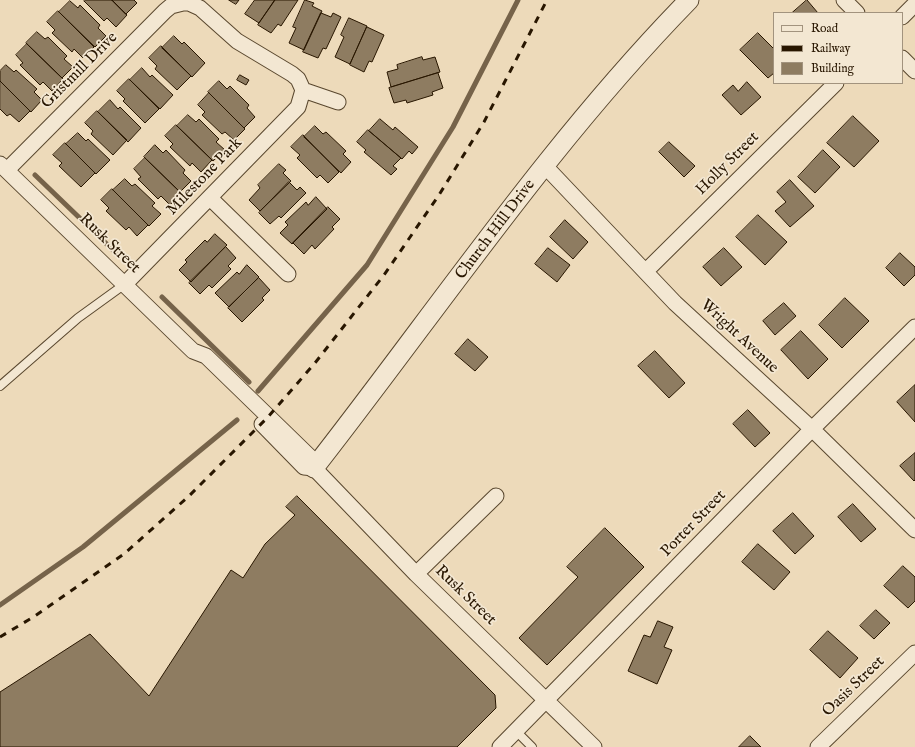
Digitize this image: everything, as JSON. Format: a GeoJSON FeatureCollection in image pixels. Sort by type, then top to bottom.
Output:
{"type":"FeatureCollection","features":[{"type":"Feature","properties":{"kind":"street","name":"Church Hill Drive"},"geometry":{"type":"LineString","coordinates":[[314,468],[544,166],[650,39],[689,0]]}},
{"type":"Feature","properties":{"kind":"street"},"geometry":{"type":"LineString","coordinates":[[844,0],[856,12]]}},
{"type":"Feature","properties":{"kind":"street","name":"Gristmill Drive"},"geometry":{"type":"LineString","coordinates":[[3,167],[165,11],[172,6],[189,4],[200,8],[237,41],[292,74],[298,79],[303,90]]}},
{"type":"Feature","properties":{"kind":"street"},"geometry":{"type":"LineString","coordinates":[[903,16],[915,4]]}},
{"type":"Feature","properties":{"kind":"street"},"geometry":{"type":"LineString","coordinates":[[903,59],[915,71]]}},
{"type":"Feature","properties":{"kind":"street","name":"Holly Street"},"geometry":{"type":"LineString","coordinates":[[646,271],[835,84]]}},
{"type":"Feature","properties":{"kind":"street"},"geometry":{"type":"LineString","coordinates":[[303,90],[338,102]]}},
{"type":"Feature","properties":{"kind":"street","name":"Milestone Park"},"geometry":{"type":"LineString","coordinates":[[125,284],[298,107],[303,90]]}},
{"type":"Feature","properties":{"kind":"street","name":"Wright Avenue"},"geometry":{"type":"LineString","coordinates":[[544,166],[675,303],[812,429],[915,530]]}},
{"type":"Feature","properties":{"kind":"street","name":"Rusk Street"},"geometry":{"type":"LineString","coordinates":[[3,167],[193,351],[197,360],[304,468],[314,468],[416,574],[594,747]]}},
{"type":"Feature","properties":{"kind":"street"},"geometry":{"type":"LineString","coordinates":[[210,198],[288,274]]}},
{"type":"Feature","properties":{"kind":"street","name":"Porter Street"},"geometry":{"type":"LineString","coordinates":[[500,747],[812,429],[915,327]]}},
{"type":"Feature","properties":{"kind":"street"},"geometry":{"type":"LineString","coordinates":[[416,574],[496,496]]}},
{"type":"Feature","properties":{"kind":"street","name":"Oasis Street"},"geometry":{"type":"LineString","coordinates":[[818,747],[915,652]]}},
{"type":"Feature","properties":{"kind":"lane"},"geometry":{"type":"LineString","coordinates":[[0,386],[78,318],[125,284]]}},
{"type":"Feature","properties":{"kind":"lane"},"geometry":{"type":"LineString","coordinates":[[516,731],[532,747]]}},
{"type":"Feature","properties":{"kind":"building"},"geometry":{"type":"Polygon","coordinates":[[[112,0],[127,15],[116,27],[107,18],[104,21],[84,1],[112,0]]]}},
{"type":"Feature","properties":{"kind":"building"},"geometry":{"type":"Polygon","coordinates":[[[112,0],[134,0],[137,3],[126,14],[112,0]]]}},
{"type":"Feature","properties":{"kind":"building"},"geometry":{"type":"Polygon","coordinates":[[[229,0],[239,0],[236,4],[229,0]]]}},
{"type":"Feature","properties":{"kind":"building"},"geometry":{"type":"Polygon","coordinates":[[[255,0],[275,0],[259,23],[245,14],[255,0]]]}},
{"type":"Feature","properties":{"kind":"building"},"geometry":{"type":"Polygon","coordinates":[[[275,0],[298,0],[281,26],[278,24],[271,33],[258,25],[275,0]]]}},
{"type":"Feature","properties":{"kind":"building"},"geometry":{"type":"Polygon","coordinates":[[[305,0],[314,3],[312,6],[322,11],[304,50],[289,43],[296,28],[293,27],[305,0]]]}},
{"type":"Feature","properties":{"kind":"building"},"geometry":{"type":"Polygon","coordinates":[[[807,0],[817,12],[793,12],[807,0]]]}},
{"type":"Feature","properties":{"kind":"building"},"geometry":{"type":"Polygon","coordinates":[[[70,1],[78,8],[80,5],[100,25],[98,28],[106,36],[95,47],[59,12],[70,1]]]}},
{"type":"Feature","properties":{"kind":"building"},"geometry":{"type":"Polygon","coordinates":[[[58,11],[94,47],[83,58],[74,49],[72,52],[52,33],[55,30],[47,22],[58,11]]]}},
{"type":"Feature","properties":{"kind":"building"},"geometry":{"type":"Polygon","coordinates":[[[321,13],[331,17],[333,13],[341,17],[326,49],[323,48],[318,58],[303,52],[321,13]]]}},
{"type":"Feature","properties":{"kind":"building"},"geometry":{"type":"Polygon","coordinates":[[[349,18],[367,26],[350,64],[335,57],[344,37],[341,35],[349,18]]]}},
{"type":"Feature","properties":{"kind":"building"},"geometry":{"type":"Polygon","coordinates":[[[367,27],[384,35],[372,62],[369,61],[364,72],[350,65],[367,27]]]}},
{"type":"Feature","properties":{"kind":"building"},"geometry":{"type":"Polygon","coordinates":[[[37,32],[45,39],[48,37],[67,56],[64,59],[73,67],[62,78],[26,43],[37,32]]]}},
{"type":"Feature","properties":{"kind":"building"},"geometry":{"type":"Polygon","coordinates":[[[758,33],[773,48],[773,74],[768,78],[740,50],[758,33]]]}},
{"type":"Feature","properties":{"kind":"building"},"geometry":{"type":"Polygon","coordinates":[[[174,36],[182,44],[184,42],[205,63],[192,77],[162,48],[174,36]]]}},
{"type":"Feature","properties":{"kind":"building"},"geometry":{"type":"Polygon","coordinates":[[[27,44],[63,79],[52,91],[43,82],[40,85],[20,65],[23,63],[16,55],[27,44]]]}},
{"type":"Feature","properties":{"kind":"building"},"geometry":{"type":"Polygon","coordinates":[[[161,46],[191,76],[177,90],[155,69],[157,66],[149,58],[161,46]]]}},
{"type":"Feature","properties":{"kind":"building"},"geometry":{"type":"Polygon","coordinates":[[[422,57],[423,60],[435,57],[440,72],[391,87],[387,72],[398,69],[397,65],[422,57]]]}},
{"type":"Feature","properties":{"kind":"building"},"geometry":{"type":"Polygon","coordinates":[[[6,65],[14,72],[16,70],[37,89],[34,92],[42,100],[31,112],[0,81],[0,71],[6,65]]]}},
{"type":"Feature","properties":{"kind":"building"},"geometry":{"type":"Polygon","coordinates":[[[142,68],[150,77],[152,75],[173,95],[160,109],[130,80],[142,68]]]}},
{"type":"Feature","properties":{"kind":"building"},"geometry":{"type":"Polygon","coordinates":[[[438,73],[443,88],[432,92],[433,95],[407,103],[406,100],[394,103],[389,88],[438,73]]]}},
{"type":"Feature","properties":{"kind":"building"},"geometry":{"type":"Polygon","coordinates":[[[240,75],[249,80],[246,85],[237,80],[240,75]]]}},
{"type":"Feature","properties":{"kind":"building"},"geometry":{"type":"Polygon","coordinates":[[[129,79],[159,109],[145,123],[123,101],[125,99],[117,91],[129,79]]]}},
{"type":"Feature","properties":{"kind":"building"},"geometry":{"type":"Polygon","coordinates":[[[0,81],[30,111],[19,122],[10,114],[7,116],[0,109],[0,81]]]}},
{"type":"Feature","properties":{"kind":"building"},"geometry":{"type":"Polygon","coordinates":[[[219,81],[227,89],[230,86],[249,105],[247,108],[255,117],[244,128],[208,92],[219,81]]]}},
{"type":"Feature","properties":{"kind":"building"},"geometry":{"type":"Polygon","coordinates":[[[747,82],[761,97],[741,115],[722,95],[733,85],[738,91],[747,82]]]}},
{"type":"Feature","properties":{"kind":"building"},"geometry":{"type":"Polygon","coordinates":[[[209,93],[245,129],[234,140],[225,132],[222,134],[202,115],[205,112],[198,105],[209,93]]]}},
{"type":"Feature","properties":{"kind":"building"},"geometry":{"type":"Polygon","coordinates":[[[110,100],[118,109],[120,107],[141,128],[128,142],[98,112],[110,100]]]}},
{"type":"Feature","properties":{"kind":"building"},"geometry":{"type":"Polygon","coordinates":[[[97,111],[127,140],[113,155],[91,134],[93,131],[85,123],[97,111]]]}},
{"type":"Feature","properties":{"kind":"building"},"geometry":{"type":"Polygon","coordinates":[[[188,115],[196,122],[199,119],[219,139],[216,142],[225,150],[213,161],[177,126],[188,115]]]}},
{"type":"Feature","properties":{"kind":"building"},"geometry":{"type":"Polygon","coordinates":[[[853,116],[879,141],[854,167],[827,143],[853,116]]]}},
{"type":"Feature","properties":{"kind":"building"},"geometry":{"type":"Polygon","coordinates":[[[380,119],[393,130],[395,127],[418,147],[412,154],[409,151],[402,159],[369,131],[380,119]]]}},
{"type":"Feature","properties":{"kind":"building"},"geometry":{"type":"Polygon","coordinates":[[[176,125],[212,160],[201,172],[192,163],[190,166],[170,147],[173,144],[165,136],[176,125]]]}},
{"type":"Feature","properties":{"kind":"building"},"geometry":{"type":"Polygon","coordinates":[[[315,126],[323,134],[326,132],[346,151],[343,154],[351,162],[341,173],[304,137],[315,126]]]}},
{"type":"Feature","properties":{"kind":"building"},"geometry":{"type":"Polygon","coordinates":[[[368,130],[401,158],[393,166],[397,169],[391,175],[364,152],[366,150],[357,142],[368,130]]]}},
{"type":"Feature","properties":{"kind":"building"},"geometry":{"type":"Polygon","coordinates":[[[78,133],[86,141],[88,139],[110,160],[96,174],[66,144],[78,133]]]}},
{"type":"Feature","properties":{"kind":"building"},"geometry":{"type":"Polygon","coordinates":[[[303,135],[339,172],[328,183],[320,175],[317,178],[297,158],[300,155],[291,147],[303,135]]]}},
{"type":"Feature","properties":{"kind":"building"},"geometry":{"type":"Polygon","coordinates":[[[669,142],[695,166],[684,177],[659,152],[669,142]]]}},
{"type":"Feature","properties":{"kind":"building"},"geometry":{"type":"Polygon","coordinates":[[[65,143],[95,173],[81,187],[59,166],[62,163],[53,155],[65,143]]]}},
{"type":"Feature","properties":{"kind":"building"},"geometry":{"type":"Polygon","coordinates":[[[155,145],[163,153],[166,150],[185,170],[183,173],[191,181],[180,192],[144,157],[155,145]]]}},
{"type":"Feature","properties":{"kind":"building"},"geometry":{"type":"Polygon","coordinates":[[[823,150],[840,167],[815,193],[798,177],[823,150]]]}},
{"type":"Feature","properties":{"kind":"building"},"geometry":{"type":"Polygon","coordinates":[[[145,158],[181,193],[170,205],[161,196],[158,199],[138,179],[141,177],[134,169],[145,158]]]}},
{"type":"Feature","properties":{"kind":"building"},"geometry":{"type":"Polygon","coordinates":[[[279,164],[286,170],[283,173],[291,181],[260,211],[249,200],[260,188],[258,185],[279,164]]]}},
{"type":"Feature","properties":{"kind":"building"},"geometry":{"type":"Polygon","coordinates":[[[125,179],[132,186],[135,184],[155,203],[152,206],[161,214],[149,226],[113,190],[125,179]]]}},
{"type":"Feature","properties":{"kind":"building"},"geometry":{"type":"Polygon","coordinates":[[[790,180],[814,206],[790,227],[775,211],[786,202],[777,192],[790,180]]]}},
{"type":"Feature","properties":{"kind":"building"},"geometry":{"type":"Polygon","coordinates":[[[289,182],[297,190],[300,187],[306,193],[281,218],[279,216],[270,224],[259,213],[289,182]]]}},
{"type":"Feature","properties":{"kind":"building"},"geometry":{"type":"Polygon","coordinates":[[[112,189],[148,225],[137,236],[129,227],[126,230],[106,211],[109,208],[101,200],[112,189]]]}},
{"type":"Feature","properties":{"kind":"building"},"geometry":{"type":"Polygon","coordinates":[[[316,197],[327,209],[292,244],[280,233],[288,225],[285,222],[306,202],[308,205],[316,197]]]}},
{"type":"Feature","properties":{"kind":"building"},"geometry":{"type":"Polygon","coordinates":[[[328,207],[340,219],[332,227],[334,229],[315,249],[312,245],[304,254],[293,243],[328,207]]]}},
{"type":"Feature","properties":{"kind":"building"},"geometry":{"type":"Polygon","coordinates":[[[758,215],[787,242],[765,265],[736,237],[758,215]]]}},
{"type":"Feature","properties":{"kind":"building"},"geometry":{"type":"Polygon","coordinates":[[[565,220],[588,242],[573,259],[550,237],[565,220]]]}},
{"type":"Feature","properties":{"kind":"building"},"geometry":{"type":"Polygon","coordinates":[[[215,234],[227,245],[191,282],[179,270],[187,262],[185,260],[205,240],[207,242],[215,234]]]}},
{"type":"Feature","properties":{"kind":"building"},"geometry":{"type":"Polygon","coordinates":[[[226,247],[236,258],[228,266],[231,269],[212,288],[209,285],[200,294],[189,283],[226,247]]]}},
{"type":"Feature","properties":{"kind":"building"},"geometry":{"type":"Polygon","coordinates":[[[548,248],[570,265],[557,282],[535,264],[548,248]]]}},
{"type":"Feature","properties":{"kind":"building"},"geometry":{"type":"Polygon","coordinates":[[[724,248],[742,267],[721,286],[703,267],[724,248]]]}},
{"type":"Feature","properties":{"kind":"building"},"geometry":{"type":"Polygon","coordinates":[[[900,253],[915,267],[915,275],[904,286],[886,268],[900,253]]]}},
{"type":"Feature","properties":{"kind":"building"},"geometry":{"type":"Polygon","coordinates":[[[247,265],[259,277],[229,307],[215,293],[237,272],[239,274],[247,265]]]}},
{"type":"Feature","properties":{"kind":"building"},"geometry":{"type":"Polygon","coordinates":[[[259,278],[270,290],[262,298],[264,300],[242,322],[228,308],[259,278]]]}},
{"type":"Feature","properties":{"kind":"building"},"geometry":{"type":"Polygon","coordinates":[[[845,298],[869,321],[842,348],[819,325],[845,298]]]}},
{"type":"Feature","properties":{"kind":"building"},"geometry":{"type":"Polygon","coordinates":[[[784,303],[796,316],[775,335],[763,321],[784,303]]]}},
{"type":"Feature","properties":{"kind":"building"},"geometry":{"type":"Polygon","coordinates":[[[801,331],[828,359],[808,379],[781,350],[801,331]]]}},
{"type":"Feature","properties":{"kind":"building"},"geometry":{"type":"Polygon","coordinates":[[[468,339],[488,357],[475,371],[455,354],[468,339]]]}},
{"type":"Feature","properties":{"kind":"building"},"geometry":{"type":"Polygon","coordinates":[[[655,351],[685,383],[669,398],[638,366],[655,351]]]}},
{"type":"Feature","properties":{"kind":"building"},"geometry":{"type":"Polygon","coordinates":[[[915,385],[915,422],[897,402],[915,385]]]}},
{"type":"Feature","properties":{"kind":"building"},"geometry":{"type":"Polygon","coordinates":[[[748,410],[770,433],[755,447],[733,424],[748,410]]]}},
{"type":"Feature","properties":{"kind":"building"},"geometry":{"type":"Polygon","coordinates":[[[915,453],[915,480],[914,481],[900,466],[915,453]]]}},
{"type":"Feature","properties":{"kind":"building"},"geometry":{"type":"Polygon","coordinates":[[[297,496],[495,695],[496,708],[457,747],[0,747],[0,692],[90,634],[149,696],[231,570],[243,578],[265,544],[295,515],[286,507],[297,496]]]}},
{"type":"Feature","properties":{"kind":"building"},"geometry":{"type":"Polygon","coordinates":[[[853,504],[876,529],[861,542],[838,517],[853,504]]]}},
{"type":"Feature","properties":{"kind":"building"},"geometry":{"type":"Polygon","coordinates":[[[793,513],[814,536],[795,554],[773,531],[793,513]]]}},
{"type":"Feature","properties":{"kind":"building"},"geometry":{"type":"Polygon","coordinates":[[[605,528],[644,567],[547,665],[519,638],[578,577],[567,567],[605,528]]]}},
{"type":"Feature","properties":{"kind":"building"},"geometry":{"type":"Polygon","coordinates":[[[758,544],[790,572],[774,590],[742,562],[758,544]]]}},
{"type":"Feature","properties":{"kind":"building"},"geometry":{"type":"Polygon","coordinates":[[[903,566],[915,577],[915,601],[908,608],[884,586],[903,566]]]}},
{"type":"Feature","properties":{"kind":"building"},"geometry":{"type":"Polygon","coordinates":[[[876,610],[890,623],[874,639],[860,626],[876,610]]]}},
{"type":"Feature","properties":{"kind":"building"},"geometry":{"type":"Polygon","coordinates":[[[658,621],[673,627],[664,647],[672,650],[657,684],[628,671],[644,635],[650,637],[658,621]]]}},
{"type":"Feature","properties":{"kind":"building"},"geometry":{"type":"Polygon","coordinates":[[[828,631],[858,658],[840,678],[810,650],[828,631]]]}},
{"type":"Feature","properties":{"kind":"building"},"geometry":{"type":"Polygon","coordinates":[[[750,736],[761,747],[739,747],[750,736]]]}},
{"type":"Feature","properties":{"kind":"waterway"},"geometry":{"type":"LineString","coordinates":[[258,391],[367,265],[453,127],[518,0]]}},
{"type":"Feature","properties":{"kind":"waterway"},"geometry":{"type":"LineString","coordinates":[[35,175],[115,252]]}},
{"type":"Feature","properties":{"kind":"waterway"},"geometry":{"type":"LineString","coordinates":[[162,297],[249,382]]}},
{"type":"Feature","properties":{"kind":"waterway"},"geometry":{"type":"LineString","coordinates":[[0,605],[83,547],[237,420]]}},
{"type":"Feature","properties":{"kind":"railway"},"geometry":{"type":"LineString","coordinates":[[0,637],[35,616],[124,554],[189,496],[268,417],[315,363],[384,275],[439,195],[484,122],[547,0]]}}]}
